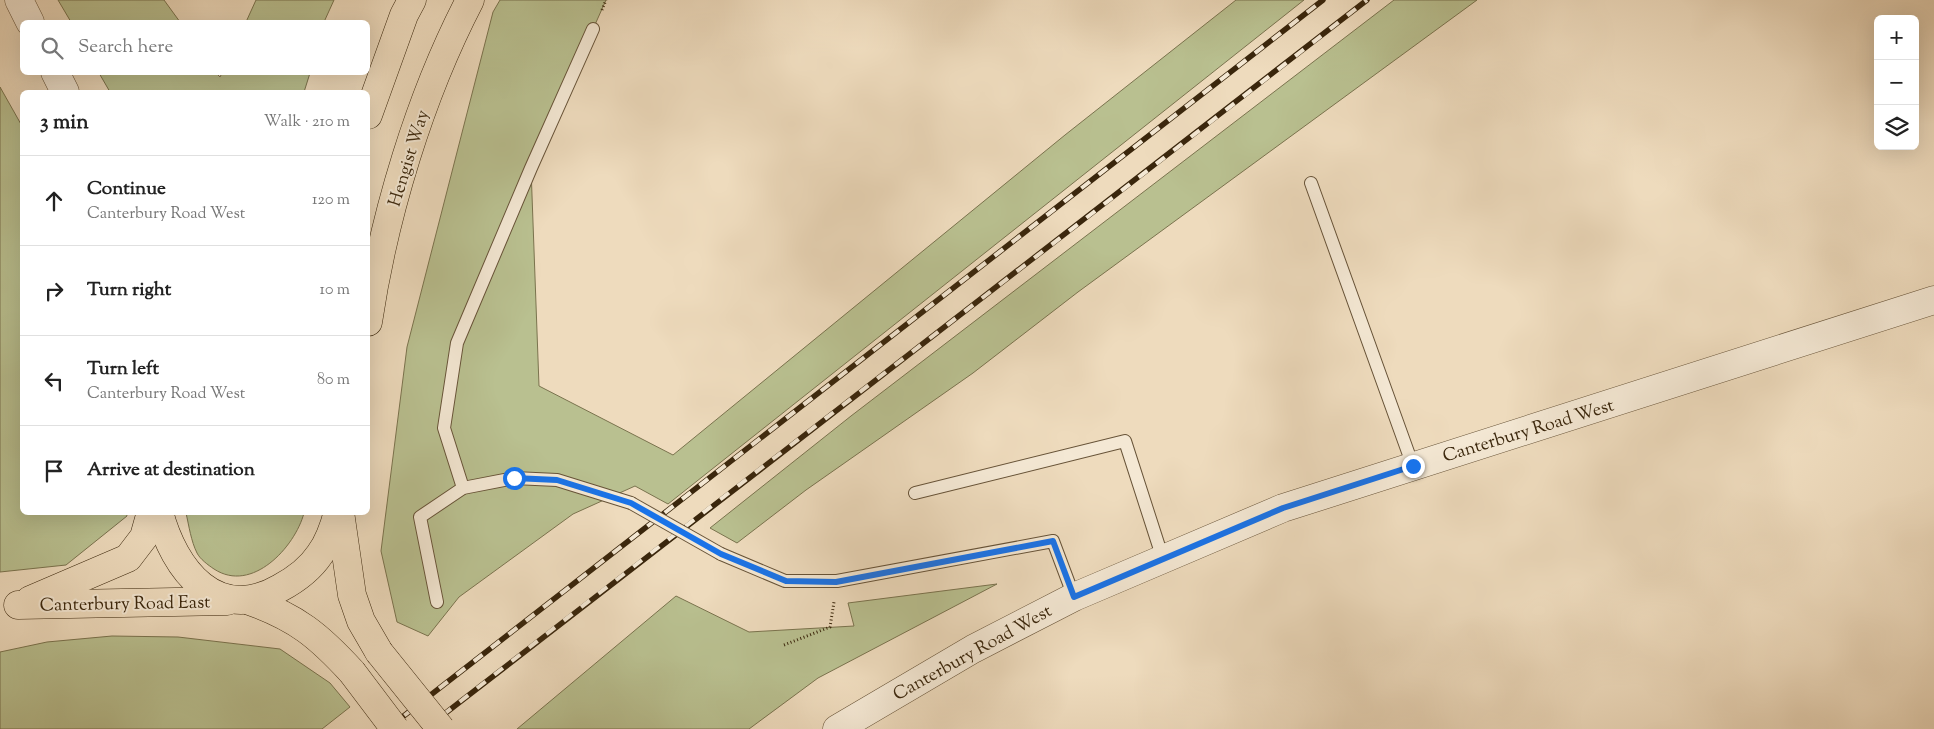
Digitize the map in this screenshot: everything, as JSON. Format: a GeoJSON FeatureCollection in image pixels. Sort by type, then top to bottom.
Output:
{"type":"FeatureCollection","features":[{"type":"Feature","properties":{"kind":"main road"},"geometry":{"type":"LineString","coordinates":[[370,110],[412,0]]}},
{"type":"Feature","properties":{"kind":"main road","name":"Hengist Way"},"geometry":{"type":"LineString","coordinates":[[370,310],[377,267],[411,144],[428,94],[470,0]]}},
{"type":"Feature","properties":{"kind":"main road","name":"Canterbury Road East"},"geometry":{"type":"LineString","coordinates":[[9,608],[128,558],[144,537],[150,515]]}},
{"type":"Feature","properties":{"kind":"main road"},"geometry":{"type":"LineString","coordinates":[[161,515],[176,557],[200,586],[218,596],[242,601],[273,592],[298,578],[320,555],[338,515]]}},
{"type":"Feature","properties":{"kind":"main road"},"geometry":{"type":"LineString","coordinates":[[339,515],[352,595],[361,621],[379,652],[441,729]]}},
{"type":"Feature","properties":{"kind":"main road","name":"Canterbury Road East"},"geometry":{"type":"LineString","coordinates":[[9,608],[242,601],[282,613],[307,628],[352,672],[395,729]]}},
{"type":"Feature","properties":{"kind":"street"},"geometry":{"type":"LineString","coordinates":[[19,0],[29,20]]}},
{"type":"Feature","properties":{"kind":"street"},"geometry":{"type":"LineString","coordinates":[[56,75],[64,90]]}},
{"type":"Feature","properties":{"kind":"street","name":"Canterbury Road West"},"geometry":{"type":"LineString","coordinates":[[836,729],[973,649],[1074,597],[1283,508],[1934,300]]}},
{"type":"Feature","properties":{"kind":"lane"},"geometry":{"type":"LineString","coordinates":[[463,488],[444,428],[457,344],[531,168],[593,29]]}},
{"type":"Feature","properties":{"kind":"lane"},"geometry":{"type":"LineString","coordinates":[[1311,183],[1413,466]]}},
{"type":"Feature","properties":{"kind":"lane"},"geometry":{"type":"LineString","coordinates":[[915,493],[1125,441],[1163,559]]}},
{"type":"Feature","properties":{"kind":"lane"},"geometry":{"type":"LineString","coordinates":[[437,602],[420,517],[463,488],[514,478],[557,480],[631,503],[721,554],[786,581],[836,582],[1053,541],[1074,597]]}},
{"type":"Feature","properties":{"kind":"path"},"geometry":{"type":"LineString","coordinates":[[784,646],[830,627],[836,582]]}},
{"type":"Feature","properties":{"kind":"green space"},"geometry":{"type":"Polygon","coordinates":[[[58,0],[164,0],[179,20],[70,20],[58,0]]]}},
{"type":"Feature","properties":{"kind":"green space"},"geometry":{"type":"Polygon","coordinates":[[[256,0],[334,0],[325,20],[247,20],[256,0]]]}},
{"type":"Feature","properties":{"kind":"green space"},"geometry":{"type":"Polygon","coordinates":[[[500,0],[606,0],[531,168],[539,386],[673,455],[1065,135],[1236,0],[1304,0],[668,504],[635,486],[573,514],[459,597],[428,636],[397,622],[381,551],[407,347],[493,12],[500,0]]]}},
{"type":"Feature","properties":{"kind":"green space"},"geometry":{"type":"Polygon","coordinates":[[[1394,0],[1477,0],[1078,292],[973,373],[806,490],[737,543],[710,528],[851,416],[1394,0]]]}},
{"type":"Feature","properties":{"kind":"green space"},"geometry":{"type":"Polygon","coordinates":[[[100,75],[218,75],[220,77],[221,75],[309,75],[305,90],[109,90],[100,75]]]}},
{"type":"Feature","properties":{"kind":"green space"},"geometry":{"type":"Polygon","coordinates":[[[0,87],[20,122],[20,515],[127,516],[66,565],[0,572],[0,87]]]}},
{"type":"Feature","properties":{"kind":"green space"},"geometry":{"type":"Polygon","coordinates":[[[187,515],[303,515],[291,540],[282,552],[257,571],[243,576],[228,575],[207,564],[197,553],[187,515]]]}},
{"type":"Feature","properties":{"kind":"green space"},"geometry":{"type":"Polygon","coordinates":[[[997,584],[818,678],[749,729],[517,729],[676,596],[749,632],[854,626],[848,603],[997,584]]]}},
{"type":"Feature","properties":{"kind":"green space"},"geometry":{"type":"Polygon","coordinates":[[[112,636],[178,637],[280,649],[330,683],[350,707],[322,729],[0,729],[0,652],[47,642],[112,636]]]}},
{"type":"Feature","properties":{"kind":"railway"},"geometry":{"type":"LineString","coordinates":[[387,729],[1323,0]]}},
{"type":"Feature","properties":{"kind":"railway"},"geometry":{"type":"LineString","coordinates":[[425,729],[1367,0]]}},
{"type":"Feature","properties":{"kind":"route"},"geometry":{"type":"LineString","coordinates":[[514,478],[557,480],[631,503],[721,554],[786,581],[836,582],[1053,541],[1074,597],[1283,508],[1413,466]]}}]}
